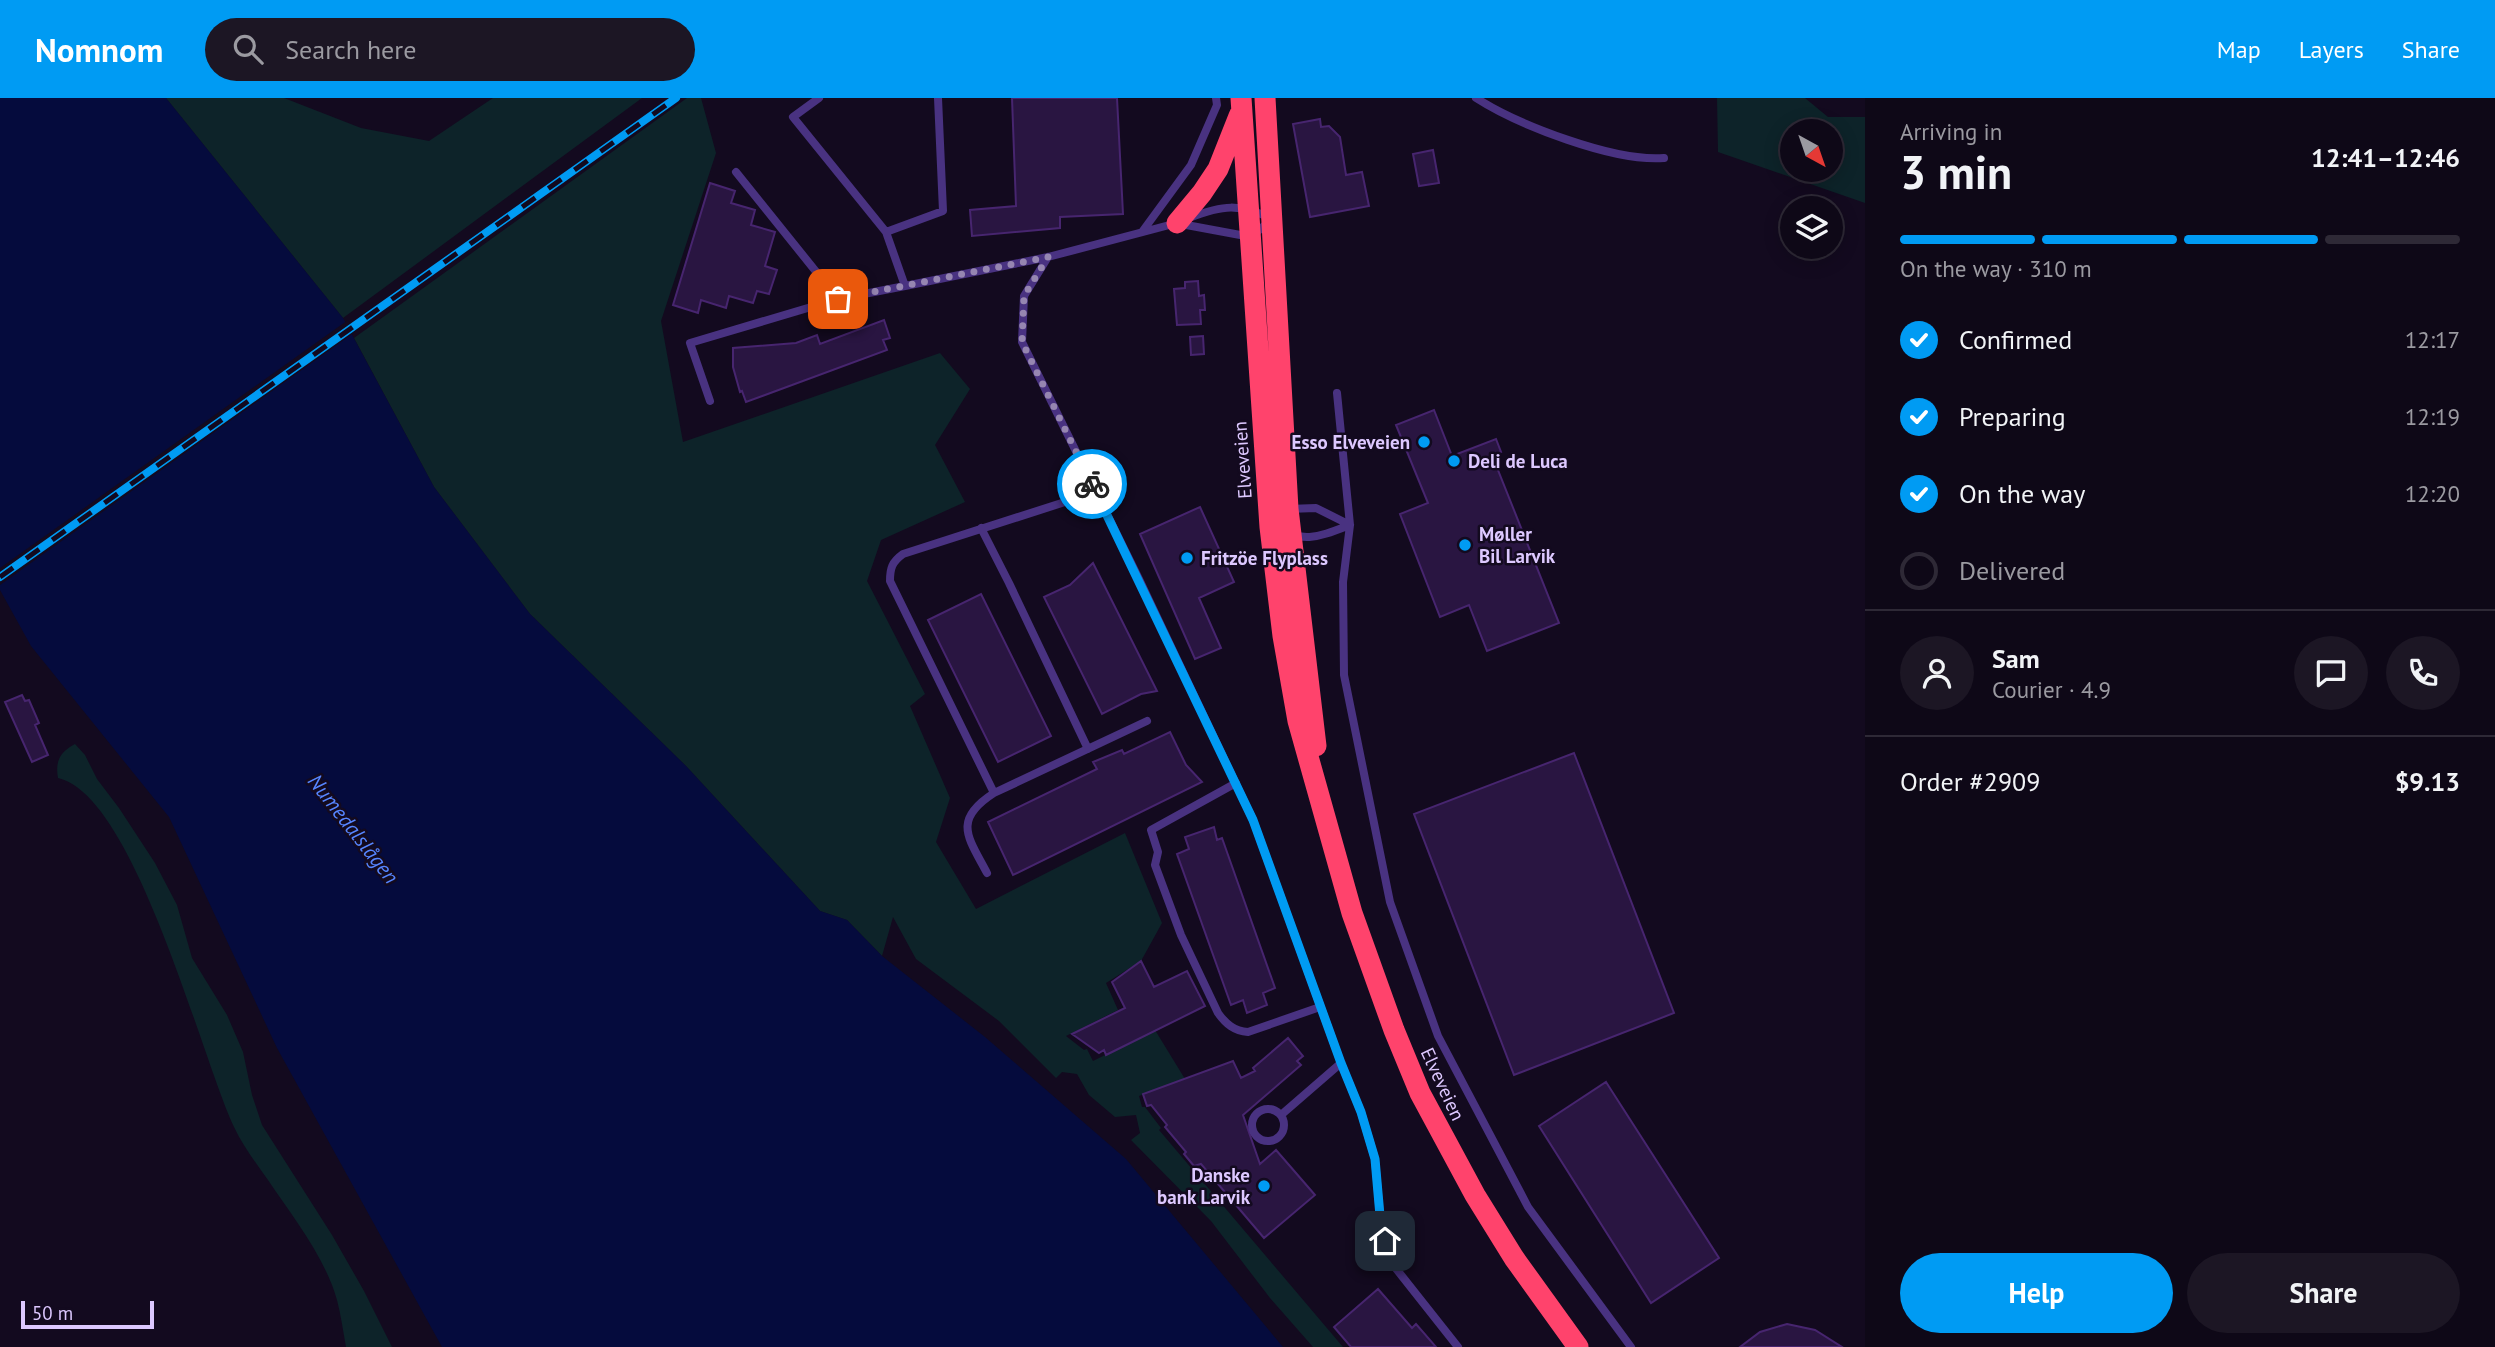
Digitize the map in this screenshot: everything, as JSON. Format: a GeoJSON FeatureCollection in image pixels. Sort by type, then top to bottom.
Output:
{"type":"FeatureCollection","features":[{"type":"Feature","properties":{"kind":"highway","name":"Elveveien"},"geometry":{"type":"LineString","coordinates":[[1265,98],[1288,509],[1325,814]]}},
{"type":"Feature","properties":{"kind":"highway","name":"Elveveien"},"geometry":{"type":"LineString","coordinates":[[1241,102],[1270,527],[1283,636],[1297,721],[1352,913],[1372,973],[1420,1093],[1475,1195],[1514,1258],[1578,1347]]}},
{"type":"Feature","properties":{"kind":"highway"},"geometry":{"type":"LineString","coordinates":[[1177,223],[1202,194],[1218,169],[1241,102]]}},
{"type":"Feature","properties":{"kind":"lane"},"geometry":{"type":"LineString","coordinates":[[819,98],[793,117],[886,232],[905,286]]}},
{"type":"Feature","properties":{"kind":"lane"},"geometry":{"type":"LineString","coordinates":[[886,232],[943,211],[938,98]]}},
{"type":"Feature","properties":{"kind":"lane"},"geometry":{"type":"LineString","coordinates":[[1142,232],[1191,165],[1217,105],[1216,98]]}},
{"type":"Feature","properties":{"kind":"lane"},"geometry":{"type":"LineString","coordinates":[[1476,98],[1542,130],[1615,155],[1648,160],[1664,158]]}},
{"type":"Feature","properties":{"kind":"lane"},"geometry":{"type":"LineString","coordinates":[[736,172],[838,299]]}},
{"type":"Feature","properties":{"kind":"lane"},"geometry":{"type":"LineString","coordinates":[[710,401],[690,342],[838,299],[1048,257],[1177,223],[1212,209],[1248,208],[1272,219],[1251,237],[1177,223]]}},
{"type":"Feature","properties":{"kind":"lane"},"geometry":{"type":"LineString","coordinates":[[1048,257],[1024,296],[1022,342],[1253,820],[1361,1112],[1375,1159],[1381,1227],[1390,1261],[1458,1347]]}},
{"type":"Feature","properties":{"kind":"lane"},"geometry":{"type":"LineString","coordinates":[[1337,393],[1350,525],[1343,582],[1344,675],[1390,902],[1438,1036],[1528,1207],[1631,1347]]}},
{"type":"Feature","properties":{"kind":"lane"},"geometry":{"type":"LineString","coordinates":[[994,793],[890,581],[890,568],[903,554],[1096,492]]}},
{"type":"Feature","properties":{"kind":"lane"},"geometry":{"type":"LineString","coordinates":[[1316,508],[1350,525],[1317,538],[1291,537],[1270,527],[1288,509],[1316,508]]}},
{"type":"Feature","properties":{"kind":"lane"},"geometry":{"type":"LineString","coordinates":[[981,528],[1088,749]]}},
{"type":"Feature","properties":{"kind":"lane"},"geometry":{"type":"LineString","coordinates":[[987,873],[970,841],[967,827],[970,812],[977,804],[994,793],[1147,720]]}},
{"type":"Feature","properties":{"kind":"lane"},"geometry":{"type":"LineString","coordinates":[[1236,783],[1151,830],[1158,852],[1155,865],[1181,936],[1218,1013],[1226,1023],[1239,1031],[1248,1032],[1320,1007]]}},
{"type":"Feature","properties":{"kind":"lane"},"geometry":{"type":"LineString","coordinates":[[1281,1115],[1341,1063]]}},
{"type":"Feature","properties":{"kind":"lane"},"geometry":{"type":"LineString","coordinates":[[1261,1111],[1275,1111],[1281,1115],[1284,1129],[1276,1140],[1269,1142],[1256,1135],[1253,1122],[1261,1111]]}},
{"type":"Feature","properties":{"kind":"shaded area"},"geometry":{"type":"Polygon","coordinates":[[[166,98],[284,98],[361,128],[429,141],[493,98],[642,98],[343,318],[166,98]]]}},
{"type":"Feature","properties":{"kind":"shaded area"},"geometry":{"type":"Polygon","coordinates":[[[687,98],[701,98],[716,153],[661,321],[683,442],[940,353],[970,389],[935,445],[965,502],[881,540],[867,581],[925,694],[910,706],[950,798],[936,842],[976,909],[1125,833],[1162,923],[1141,961],[1106,983],[1118,1010],[1066,1036],[1084,1050],[1087,1049],[1093,1061],[1155,1030],[1185,1079],[1139,1096],[1142,1107],[1145,1107],[1161,1128],[1159,1130],[1343,1347],[1313,1347],[1270,1298],[1211,1221],[1131,1140],[1140,1133],[1136,1115],[1115,1117],[1089,1095],[1077,1074],[1062,1072],[1056,1078],[999,1021],[916,959],[893,917],[882,956],[847,920],[820,911],[686,766],[530,614],[434,487],[354,338],[687,98]]]}},
{"type":"Feature","properties":{"kind":"shaded area"},"geometry":{"type":"Polygon","coordinates":[[[1717,98],[1805,98],[1828,117],[1865,117],[1865,203],[1804,182],[1843,182],[1843,119],[1780,119],[1780,174],[1718,152],[1717,98]]]}},
{"type":"Feature","properties":{"kind":"shaded area"},"geometry":{"type":"Polygon","coordinates":[[[75,744],[85,755],[97,779],[155,863],[177,905],[192,958],[227,1015],[243,1052],[252,1095],[262,1125],[332,1235],[392,1347],[346,1347],[337,1300],[325,1268],[234,1127],[139,877],[113,830],[86,795],[58,778],[60,758],[75,744]]]}},
{"type":"Feature","properties":{"kind":"water","name":"Numedalslågen"},"geometry":{"type":"Polygon","coordinates":[[[0,98],[166,98],[343,318],[434,487],[530,614],[686,766],[820,911],[847,920],[882,956],[985,1037],[1126,1159],[1283,1347],[442,1347],[277,1048],[169,817],[31,646],[0,590],[0,98]]]}},
{"type":"Feature","properties":{"kind":"pier"},"geometry":{"type":"Polygon","coordinates":[[[348,320],[355,332],[0,585],[0,568],[348,320]]]}},
{"type":"Feature","properties":{"kind":"building"},"geometry":{"type":"Polygon","coordinates":[[[1012,98],[1117,98],[1123,214],[1060,217],[1060,228],[972,236],[970,210],[1016,206],[1012,98]]]}},
{"type":"Feature","properties":{"kind":"building"},"geometry":{"type":"Polygon","coordinates":[[[1320,119],[1321,127],[1329,126],[1340,137],[1346,175],[1362,172],[1369,206],[1310,217],[1293,124],[1320,119]]]}},
{"type":"Feature","properties":{"kind":"building"},"geometry":{"type":"Polygon","coordinates":[[[1433,150],[1439,183],[1419,186],[1413,154],[1433,150]]]}},
{"type":"Feature","properties":{"kind":"building"},"geometry":{"type":"Polygon","coordinates":[[[710,183],[735,191],[731,203],[755,210],[751,225],[775,232],[765,266],[777,270],[769,294],[757,291],[753,303],[729,296],[726,308],[701,300],[698,313],[673,305],[710,183]]]}},
{"type":"Feature","properties":{"kind":"building"},"geometry":{"type":"Polygon","coordinates":[[[1198,281],[1199,296],[1204,295],[1205,310],[1200,310],[1201,324],[1177,325],[1174,289],[1185,288],[1185,282],[1198,281]]]}},
{"type":"Feature","properties":{"kind":"building"},"geometry":{"type":"Polygon","coordinates":[[[884,320],[890,338],[883,340],[887,350],[746,402],[742,391],[740,392],[733,367],[733,348],[796,343],[817,335],[820,344],[884,320]]]}},
{"type":"Feature","properties":{"kind":"building"},"geometry":{"type":"Polygon","coordinates":[[[1203,336],[1204,354],[1191,355],[1190,337],[1203,336]]]}},
{"type":"Feature","properties":{"kind":"building"},"geometry":{"type":"Polygon","coordinates":[[[1434,410],[1452,456],[1496,439],[1501,452],[1492,455],[1559,623],[1487,651],[1469,605],[1440,617],[1400,514],[1428,503],[1396,425],[1434,410]]]}},
{"type":"Feature","properties":{"kind":"building","name":"Fritzöe Flyplass"},"geometry":{"type":"Polygon","coordinates":[[[1200,507],[1234,582],[1199,598],[1221,648],[1195,659],[1140,534],[1200,507]]]}},
{"type":"Feature","properties":{"kind":"building"},"geometry":{"type":"Polygon","coordinates":[[[1093,563],[1157,691],[1141,694],[1102,714],[1044,597],[1070,585],[1093,563]]]}},
{"type":"Feature","properties":{"kind":"building"},"geometry":{"type":"Polygon","coordinates":[[[981,594],[1051,736],[998,762],[928,620],[981,594]]]}},
{"type":"Feature","properties":{"kind":"building"},"geometry":{"type":"Polygon","coordinates":[[[22,695],[25,701],[29,700],[39,723],[35,725],[48,755],[32,762],[5,702],[22,695]]]}},
{"type":"Feature","properties":{"kind":"building"},"geometry":{"type":"Polygon","coordinates":[[[1170,732],[1186,765],[1202,782],[1013,875],[988,822],[1097,769],[1093,762],[1122,750],[1124,754],[1170,732]]]}},
{"type":"Feature","properties":{"kind":"building"},"geometry":{"type":"Polygon","coordinates":[[[1574,753],[1674,1013],[1514,1075],[1414,814],[1574,753]]]}},
{"type":"Feature","properties":{"kind":"building"},"geometry":{"type":"Polygon","coordinates":[[[1214,827],[1217,840],[1222,838],[1275,988],[1263,993],[1267,1005],[1247,1013],[1243,1000],[1231,1005],[1177,854],[1189,849],[1185,837],[1214,827]]]}},
{"type":"Feature","properties":{"kind":"building"},"geometry":{"type":"Polygon","coordinates":[[[1141,961],[1154,987],[1187,971],[1205,1006],[1106,1055],[1104,1050],[1099,1053],[1072,1034],[1125,1008],[1112,982],[1141,961]]]}},
{"type":"Feature","properties":{"kind":"building"},"geometry":{"type":"Polygon","coordinates":[[[1288,1038],[1303,1056],[1297,1061],[1301,1065],[1243,1115],[1260,1164],[1276,1150],[1315,1195],[1264,1238],[1201,1164],[1194,1166],[1165,1127],[1167,1125],[1151,1105],[1147,1106],[1143,1094],[1233,1061],[1241,1078],[1255,1071],[1253,1068],[1288,1038]]]}},
{"type":"Feature","properties":{"kind":"building"},"geometry":{"type":"Polygon","coordinates":[[[1606,1082],[1719,1258],[1651,1303],[1539,1126],[1606,1082]]]}},
{"type":"Feature","properties":{"kind":"building"},"geometry":{"type":"Polygon","coordinates":[[[1378,1289],[1412,1328],[1416,1324],[1436,1347],[1351,1347],[1334,1327],[1378,1289]]]}},
{"type":"Feature","properties":{"kind":"building"},"geometry":{"type":"Polygon","coordinates":[[[1787,1324],[1815,1330],[1842,1347],[1740,1347],[1760,1332],[1787,1324]]]}},
{"type":"Feature","properties":{"kind":"railway"},"geometry":{"type":"LineString","coordinates":[[0,577],[676,98]]}},
{"type":"Feature","properties":{"kind":"way so far"},"geometry":{"type":"LineString","coordinates":[[838,299],[1048,257],[1024,296],[1022,342],[1092,484]]}},
{"type":"Feature","properties":{"kind":"place","name":"Esso Elveveien"},"geometry":{"type":"Point","coordinates":[1424,442]}},
{"type":"Feature","properties":{"kind":"place","name":"Deli de Luca"},"geometry":{"type":"Point","coordinates":[1454,461]}},
{"type":"Feature","properties":{"kind":"place","name":"Møller Bil Larvik"},"geometry":{"type":"Point","coordinates":[1465,545]}},
{"type":"Feature","properties":{"kind":"place","name":"Fritzöe Flyplass"},"geometry":{"type":"Point","coordinates":[1187,558]}},
{"type":"Feature","properties":{"kind":"place","name":"Danske bank Larvik"},"geometry":{"type":"Point","coordinates":[1264,1186]}},
{"type":"Feature","properties":{"kind":"route"},"geometry":{"type":"LineString","coordinates":[[1092,484],[1253,820],[1361,1112],[1375,1159],[1381,1227],[1385,1241]]}}]}
